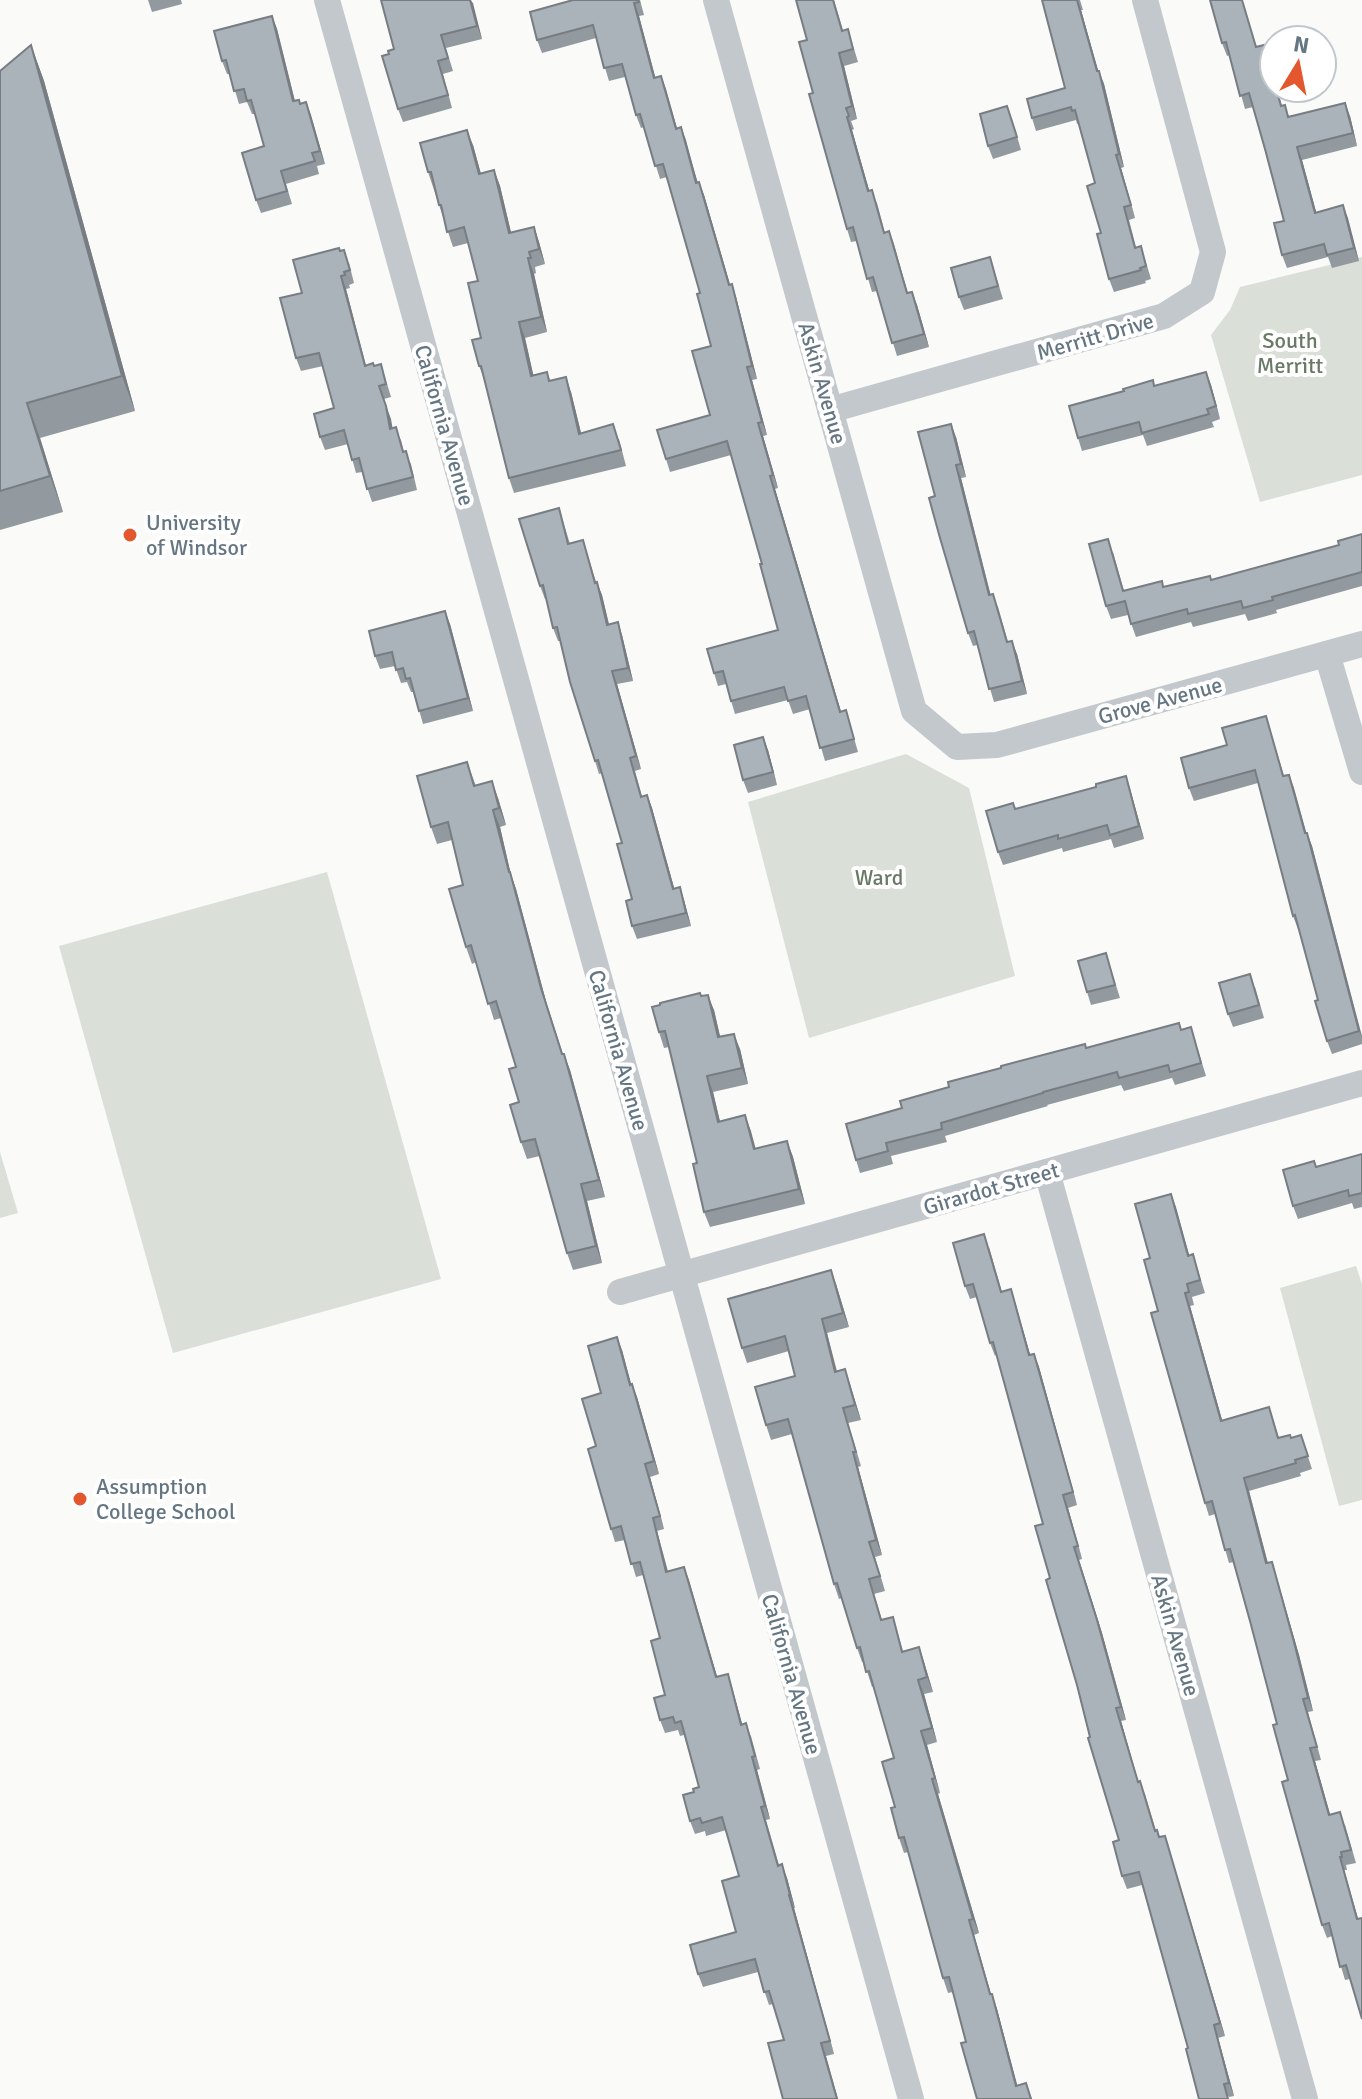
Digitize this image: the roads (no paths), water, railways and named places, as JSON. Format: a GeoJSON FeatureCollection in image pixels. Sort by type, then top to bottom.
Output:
{"type":"FeatureCollection","features":[{"type":"Feature","properties":{"kind":"street","name":"California Avenue"},"geometry":{"type":"LineString","coordinates":[[327,0],[911,2099]]}},
{"type":"Feature","properties":{"kind":"street","name":"Askin Avenue"},"geometry":{"type":"LineString","coordinates":[[716,0],[914,711],[957,747]]}},
{"type":"Feature","properties":{"kind":"street","name":"Merritt Drive"},"geometry":{"type":"LineString","coordinates":[[830,410],[1164,316],[1202,292],[1213,252],[1145,0]]}},
{"type":"Feature","properties":{"kind":"street","name":"Grove Avenue"},"geometry":{"type":"LineString","coordinates":[[957,747],[997,745],[1362,644]]}},
{"type":"Feature","properties":{"kind":"street"},"geometry":{"type":"LineString","coordinates":[[1327,654],[1362,772]]}},
{"type":"Feature","properties":{"kind":"street","name":"Girardot Street"},"geometry":{"type":"LineString","coordinates":[[620,1292],[1362,1083]]}},
{"type":"Feature","properties":{"kind":"street","name":"Askin Avenue"},"geometry":{"type":"LineString","coordinates":[[1047,1172],[1305,2099]]}},
{"type":"Feature","properties":{"kind":"place","name":"University of Windsor"},"geometry":{"type":"Point","coordinates":[130,535]}},
{"type":"Feature","properties":{"kind":"place","name":"Assumption College School"},"geometry":{"type":"Point","coordinates":[80,1499]}},
{"type":"Feature","properties":{"kind":"park label","name":"South Merritt"},"geometry":{"type":"Point","coordinates":[1290,352]}},
{"type":"Feature","properties":{"kind":"park label","name":"Ward"},"geometry":{"type":"Point","coordinates":[879,877]}}]}
